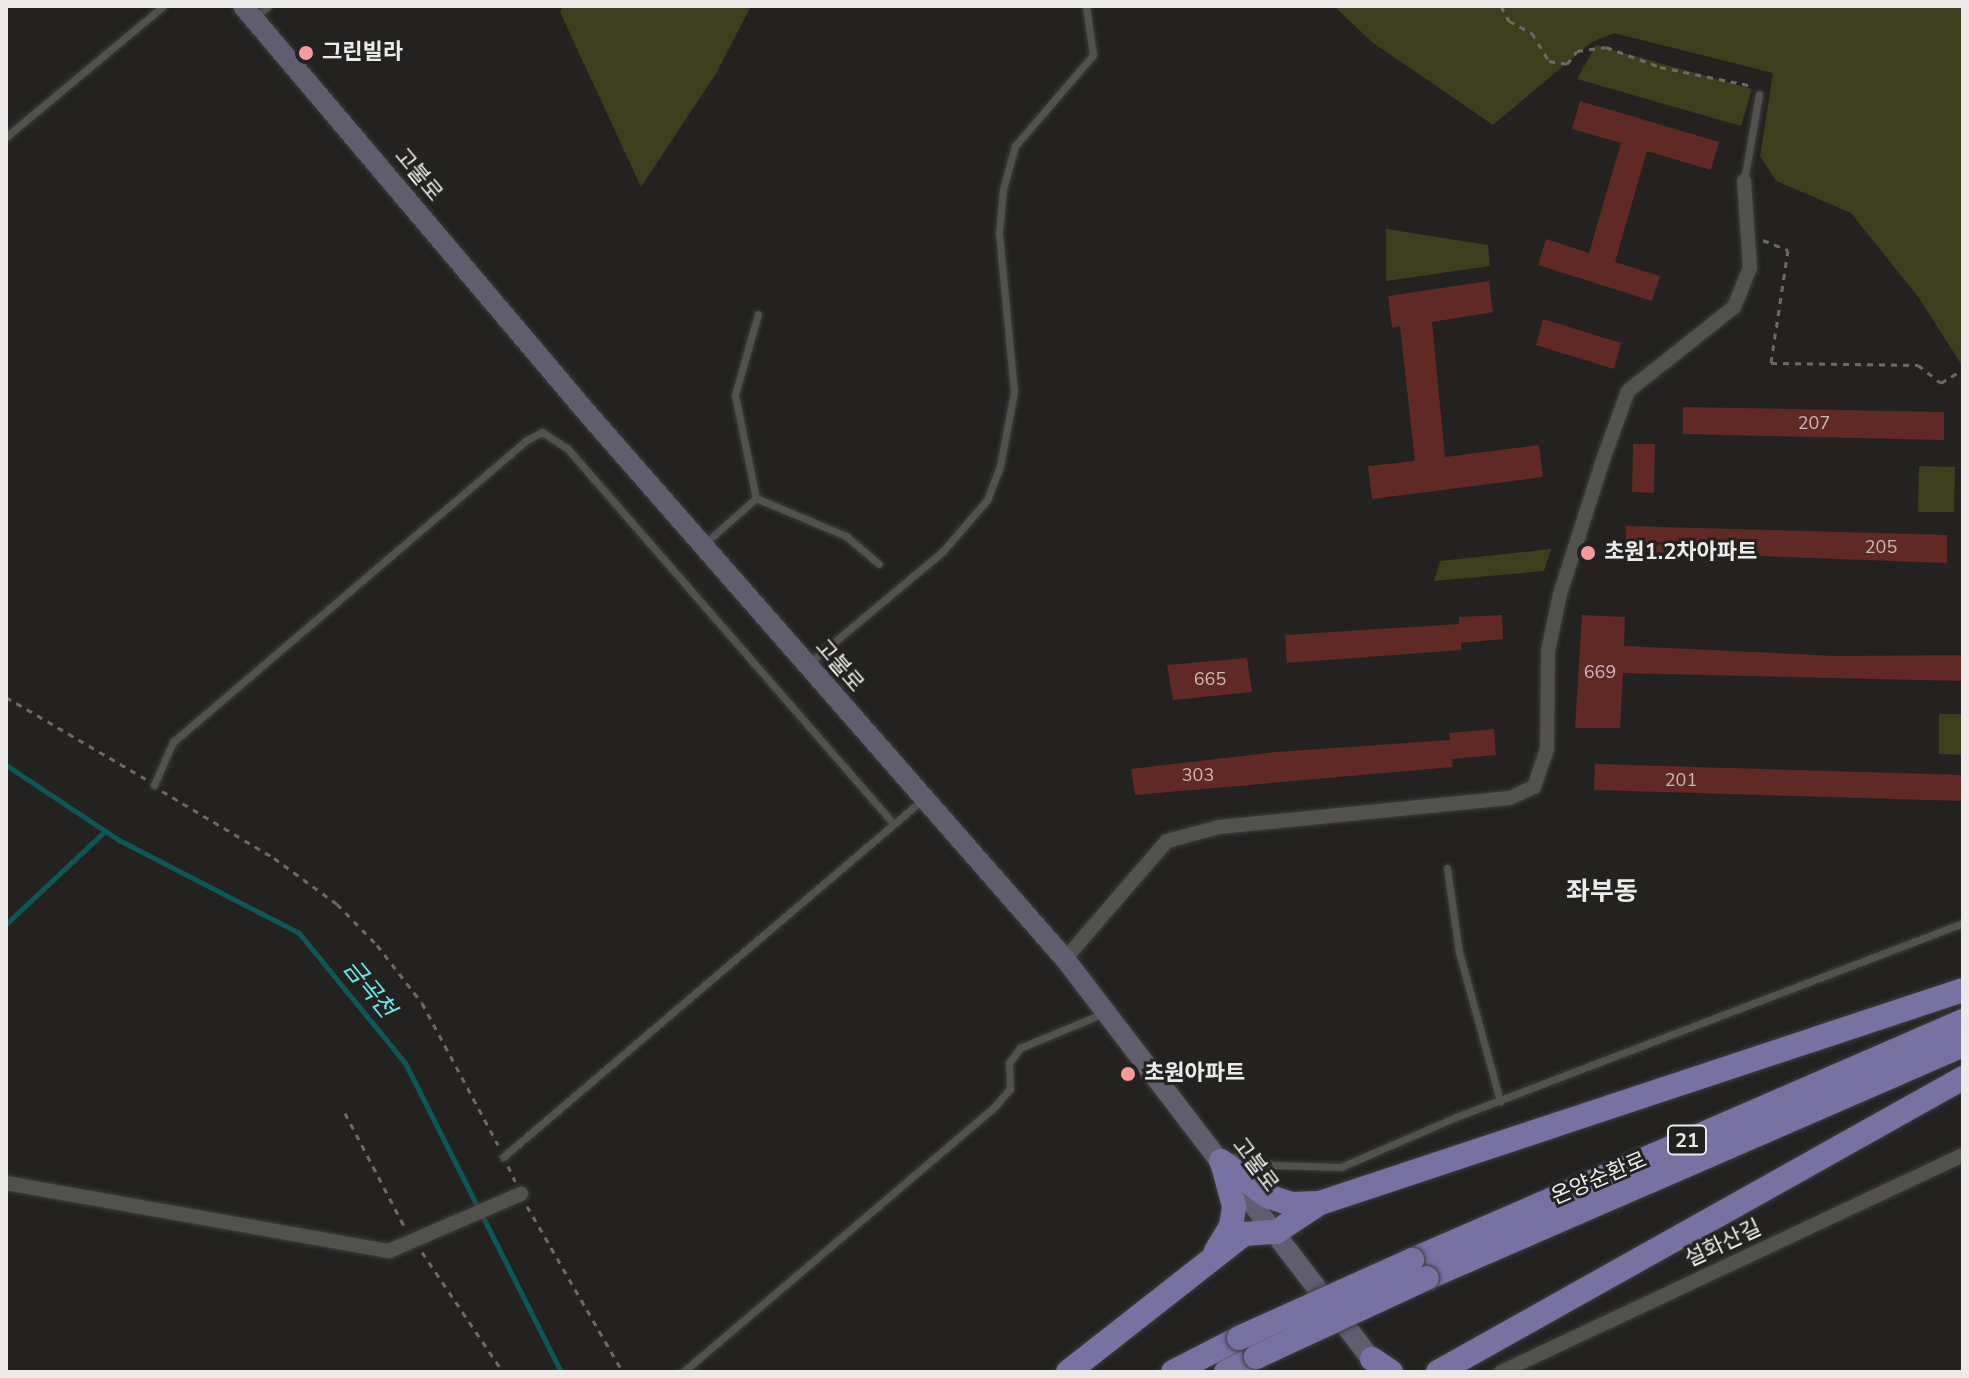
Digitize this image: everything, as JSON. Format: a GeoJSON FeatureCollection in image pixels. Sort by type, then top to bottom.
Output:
{"type":"FeatureCollection","features":[{"type":"Feature","properties":{"kind":"highway"},"geometry":{"type":"LineString","coordinates":[[1068,1372],[1244,1234],[1276,1232],[1320,1203],[1963,990]]}},
{"type":"Feature","properties":{"kind":"highway","name":"온양순환로"},"geometry":{"type":"LineString","coordinates":[[1419,1269],[1963,1021]]}},
{"type":"Feature","properties":{"kind":"highway","name":"온양순환로"},"geometry":{"type":"LineString","coordinates":[[1419,1269],[1963,1045]]}},
{"type":"Feature","properties":{"kind":"highway"},"geometry":{"type":"LineString","coordinates":[[1441,1372],[1963,1078]]}},
{"type":"Feature","properties":{"kind":"highway"},"geometry":{"type":"LineString","coordinates":[[1218,1157],[1267,1196],[1291,1204],[1320,1203]]}},
{"type":"Feature","properties":{"kind":"highway"},"geometry":{"type":"LineString","coordinates":[[1209,1259],[1231,1226],[1234,1206],[1218,1157]]}},
{"type":"Feature","properties":{"kind":"highway","name":"21"},"geometry":{"type":"LineString","coordinates":[[1173,1372],[1239,1338],[1419,1269]]}},
{"type":"Feature","properties":{"kind":"highway","name":"21"},"geometry":{"type":"LineString","coordinates":[[1226,1372],[1419,1269]]}},
{"type":"Feature","properties":{"kind":"main road","name":"고불로"},"geometry":{"type":"LineString","coordinates":[[255,10],[702,545],[1065,959],[1378,1369]]}},
{"type":"Feature","properties":{"kind":"street"},"geometry":{"type":"LineString","coordinates":[[1065,959],[1167,841],[1219,827],[1510,798],[1534,787],[1547,749],[1548,651],[1560,594],[1628,391],[1734,307],[1750,268],[1744,181]]}},
{"type":"Feature","properties":{"kind":"street","name":"설화산길"},"geometry":{"type":"LineString","coordinates":[[1501,1372],[1963,1155]]}},
{"type":"Feature","properties":{"kind":"street"},"geometry":{"type":"LineString","coordinates":[[6,1183],[389,1251],[521,1194]]}},
{"type":"Feature","properties":{"kind":"lane"},"geometry":{"type":"LineString","coordinates":[[6,137],[163,6]]}},
{"type":"Feature","properties":{"kind":"lane"},"geometry":{"type":"LineString","coordinates":[[807,665],[942,552],[987,500],[1000,466],[1014,392],[999,233],[1003,189],[1015,146],[1093,55],[1086,6]]}},
{"type":"Feature","properties":{"kind":"lane"},"geometry":{"type":"LineString","coordinates":[[1744,181],[1759,94]]}},
{"type":"Feature","properties":{"kind":"lane"},"geometry":{"type":"LineString","coordinates":[[756,498],[735,395],[758,314]]}},
{"type":"Feature","properties":{"kind":"lane"},"geometry":{"type":"LineString","coordinates":[[154,785],[173,742],[525,441],[542,432],[567,448],[894,824]]}},
{"type":"Feature","properties":{"kind":"lane"},"geometry":{"type":"LineString","coordinates":[[702,545],[756,498]]}},
{"type":"Feature","properties":{"kind":"lane"},"geometry":{"type":"LineString","coordinates":[[756,498],[846,536],[879,564]]}},
{"type":"Feature","properties":{"kind":"lane"},"geometry":{"type":"LineString","coordinates":[[503,1157],[924,798]]}},
{"type":"Feature","properties":{"kind":"lane"},"geometry":{"type":"LineString","coordinates":[[1447,868],[1459,952],[1500,1101]]}},
{"type":"Feature","properties":{"kind":"lane"},"geometry":{"type":"LineString","coordinates":[[1218,1157],[1273,1165],[1341,1167],[1500,1101],[1963,923]]}},
{"type":"Feature","properties":{"kind":"lane"},"geometry":{"type":"LineString","coordinates":[[683,1372],[995,1106],[1010,1089],[1009,1063],[1020,1048],[1106,1012]]}},
{"type":"Feature","properties":{"kind":"path"},"geometry":{"type":"LineString","coordinates":[[1501,6],[1509,21],[1532,33],[1549,61],[1567,64],[1577,51],[1606,47],[1660,67],[1748,82],[1759,94]]}},
{"type":"Feature","properties":{"kind":"path"},"geometry":{"type":"LineString","coordinates":[[1750,235],[1788,250],[1771,363],[1918,365],[1941,383],[1963,369]]}},
{"type":"Feature","properties":{"kind":"path"},"geometry":{"type":"LineString","coordinates":[[6,697],[274,858],[337,904],[377,945],[422,1003],[521,1194],[623,1372]]}},
{"type":"Feature","properties":{"kind":"green space"},"geometry":{"type":"Polygon","coordinates":[[[563,6],[751,6],[717,72],[641,187],[560,12],[563,6]]]}},
{"type":"Feature","properties":{"kind":"green space"},"geometry":{"type":"Polygon","coordinates":[[[1334,6],[1963,6],[1963,367],[1919,298],[1851,213],[1776,181],[1760,156],[1773,73],[1614,33],[1592,42],[1493,125],[1372,42],[1334,6]]]}},
{"type":"Feature","properties":{"kind":"green space"},"geometry":{"type":"Polygon","coordinates":[[[1596,45],[1752,89],[1741,126],[1577,79],[1596,45]]]}},
{"type":"Feature","properties":{"kind":"green space"},"geometry":{"type":"Polygon","coordinates":[[[1386,229],[1488,245],[1490,266],[1386,281],[1386,229]]]}},
{"type":"Feature","properties":{"kind":"green space"},"geometry":{"type":"Polygon","coordinates":[[[1919,466],[1955,467],[1954,512],[1918,512],[1919,466]]]}},
{"type":"Feature","properties":{"kind":"green space"},"geometry":{"type":"Polygon","coordinates":[[[1551,549],[1544,571],[1434,581],[1440,561],[1551,549]]]}},
{"type":"Feature","properties":{"kind":"green space"},"geometry":{"type":"Polygon","coordinates":[[[1939,714],[1963,714],[1963,755],[1939,754],[1939,714]]]}},
{"type":"Feature","properties":{"kind":"building"},"geometry":{"type":"Polygon","coordinates":[[[1580,101],[1719,142],[1711,170],[1647,151],[1615,262],[1660,276],[1652,301],[1538,265],[1546,239],[1589,253],[1621,143],[1572,129],[1580,101]]]}},
{"type":"Feature","properties":{"kind":"building"},"geometry":{"type":"Polygon","coordinates":[[[1489,281],[1493,312],[1432,322],[1445,457],[1539,445],[1543,477],[1372,499],[1368,466],[1415,461],[1400,326],[1392,328],[1388,296],[1489,281]]]}},
{"type":"Feature","properties":{"kind":"building"},"geometry":{"type":"Polygon","coordinates":[[[1543,319],[1621,343],[1614,369],[1536,345],[1543,319]]]}},
{"type":"Feature","properties":{"kind":"building"},"geometry":{"type":"Polygon","coordinates":[[[1683,407],[1944,412],[1944,440],[1683,434],[1683,407]]]}},
{"type":"Feature","properties":{"kind":"building"},"geometry":{"type":"Polygon","coordinates":[[[1633,444],[1655,444],[1654,493],[1632,492],[1633,444]]]}},
{"type":"Feature","properties":{"kind":"building"},"geometry":{"type":"Polygon","coordinates":[[[1626,526],[1947,535],[1947,563],[1626,551],[1626,526]]]}},
{"type":"Feature","properties":{"kind":"building"},"geometry":{"type":"Polygon","coordinates":[[[1502,615],[1503,639],[1461,643],[1461,650],[1287,663],[1285,635],[1459,624],[1459,617],[1502,615]]]}},
{"type":"Feature","properties":{"kind":"building"},"geometry":{"type":"Polygon","coordinates":[[[1582,615],[1625,617],[1624,646],[1836,656],[1963,655],[1963,681],[1623,673],[1620,728],[1575,728],[1582,615]]]}},
{"type":"Feature","properties":{"kind":"building"},"geometry":{"type":"Polygon","coordinates":[[[1247,658],[1252,692],[1173,700],[1167,665],[1247,658]]]}},
{"type":"Feature","properties":{"kind":"building"},"geometry":{"type":"Polygon","coordinates":[[[1494,729],[1496,755],[1452,759],[1453,767],[1135,795],[1131,769],[1276,752],[1450,740],[1450,733],[1494,729]]]}},
{"type":"Feature","properties":{"kind":"building"},"geometry":{"type":"Polygon","coordinates":[[[1595,764],[1963,775],[1963,801],[1594,790],[1595,764]]]}},
{"type":"Feature","properties":{"kind":"waterway","name":"금곡천"},"geometry":{"type":"LineString","coordinates":[[6,765],[119,840],[299,933],[405,1063],[561,1372]]}},
{"type":"Feature","properties":{"kind":"waterway"},"geometry":{"type":"LineString","coordinates":[[6,924],[105,831]]}},
{"type":"Feature","properties":{"kind":"place","name":"그린빌라"},"geometry":{"type":"Point","coordinates":[306,53]}},
{"type":"Feature","properties":{"kind":"place","name":"초원1.2차아파트"},"geometry":{"type":"Point","coordinates":[1588,553]}},
{"type":"Feature","properties":{"kind":"place","name":"초원아파트"},"geometry":{"type":"Point","coordinates":[1128,1074]}},
{"type":"Feature","properties":{"kind":"district","name":"좌부동"},"geometry":{"type":"Point","coordinates":[1602,892]}}]}
